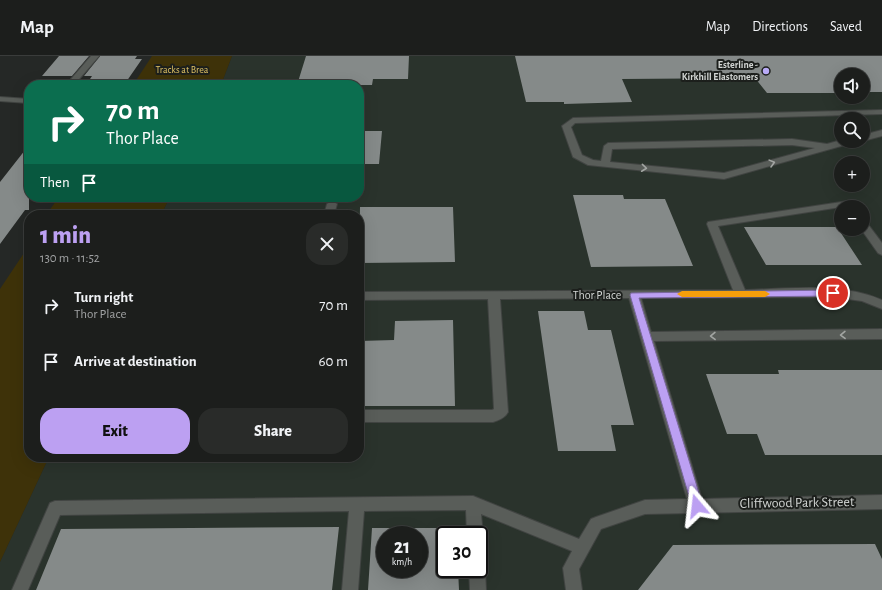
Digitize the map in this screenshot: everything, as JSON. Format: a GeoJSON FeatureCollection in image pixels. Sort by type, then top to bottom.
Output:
{"type":"FeatureCollection","features":[{"type":"Feature","properties":{"kind":"street"},"geometry":{"type":"LineString","coordinates":[[74,80],[94,56]]}},
{"type":"Feature","properties":{"kind":"street"},"geometry":{"type":"LineString","coordinates":[[0,99],[24,101]]}},
{"type":"Feature","properties":{"kind":"street"},"geometry":{"type":"LineString","coordinates":[[834,145],[807,154],[724,176],[591,163],[578,157],[566,126],[573,121],[882,112]]}},
{"type":"Feature","properties":{"kind":"street"},"geometry":{"type":"LineString","coordinates":[[870,136],[882,133]]}},
{"type":"Feature","properties":{"kind":"street"},"geometry":{"type":"LineString","coordinates":[[605,164],[608,146],[792,142],[827,147]]}},
{"type":"Feature","properties":{"kind":"street"},"geometry":{"type":"LineString","coordinates":[[330,210],[332,204]]}},
{"type":"Feature","properties":{"kind":"street"},"geometry":{"type":"LineString","coordinates":[[741,294],[712,224],[834,206]]}},
{"type":"Feature","properties":{"kind":"street"},"geometry":{"type":"LineString","coordinates":[[870,235],[882,251]]}},
{"type":"Feature","properties":{"kind":"street","name":"Thor Place"},"geometry":{"type":"LineString","coordinates":[[364,296],[833,293],[864,297],[882,304]]}},
{"type":"Feature","properties":{"kind":"street"},"geometry":{"type":"LineString","coordinates":[[364,416],[493,416],[501,412],[494,295]]}},
{"type":"Feature","properties":{"kind":"street"},"geometry":{"type":"LineString","coordinates":[[634,295],[697,506]]}},
{"type":"Feature","properties":{"kind":"street"},"geometry":{"type":"LineString","coordinates":[[646,337],[882,334]]}},
{"type":"Feature","properties":{"kind":"street","name":"Cliffwood Park Street"},"geometry":{"type":"LineString","coordinates":[[574,590],[571,568],[596,524],[645,507],[882,502]]}},
{"type":"Feature","properties":{"kind":"street"},"geometry":{"type":"LineString","coordinates":[[473,503],[474,526]]}},
{"type":"Feature","properties":{"kind":"street"},"geometry":{"type":"LineString","coordinates":[[20,590],[55,508],[473,503],[583,548]]}},
{"type":"Feature","properties":{"kind":"street"},"geometry":{"type":"LineString","coordinates":[[350,590],[357,504]]}},
{"type":"Feature","properties":{"kind":"street"},"geometry":{"type":"LineString","coordinates":[[477,578],[478,590]]}},
{"type":"Feature","properties":{"kind":"shaded area"},"geometry":{"type":"Polygon","coordinates":[[[232,56],[882,56],[882,590],[0,590],[0,562],[47,462],[364,462],[364,210],[164,210],[168,202],[364,202],[364,80],[223,80],[232,56]]]}},
{"type":"Feature","properties":{"kind":"green space","name":"Tracks at Brea"},"geometry":{"type":"Polygon","coordinates":[[[152,56],[232,56],[223,80],[136,80],[152,56]]]}},
{"type":"Feature","properties":{"kind":"green space"},"geometry":{"type":"Polygon","coordinates":[[[55,202],[168,202],[164,210],[50,210],[55,202]]]}},
{"type":"Feature","properties":{"kind":"green space"},"geometry":{"type":"Polygon","coordinates":[[[24,253],[24,462],[47,462],[0,562],[0,289],[24,253]]]}},
{"type":"Feature","properties":{"kind":"building"},"geometry":{"type":"Polygon","coordinates":[[[59,56],[89,56],[72,76],[42,76],[59,56]]]}},
{"type":"Feature","properties":{"kind":"building"},"geometry":{"type":"Polygon","coordinates":[[[100,56],[137,56],[135,59],[142,59],[127,80],[89,80],[92,76],[84,76],[100,56]]]}},
{"type":"Feature","properties":{"kind":"building"},"geometry":{"type":"Polygon","coordinates":[[[306,56],[409,56],[408,79],[373,79],[372,85],[364,85],[364,80],[299,80],[306,56]]]}},
{"type":"Feature","properties":{"kind":"building","name":"Esterline - Kirkhill Elastomers"},"geometry":{"type":"Polygon","coordinates":[[[515,56],[882,56],[882,92],[870,92],[870,68],[834,68],[834,93],[767,93],[755,78],[622,79],[632,102],[564,104],[564,102],[526,102],[515,56]]]}},
{"type":"Feature","properties":{"kind":"building"},"geometry":{"type":"Polygon","coordinates":[[[364,131],[382,131],[379,164],[364,164],[364,131]]]}},
{"type":"Feature","properties":{"kind":"building"},"geometry":{"type":"Polygon","coordinates":[[[24,151],[24,202],[29,202],[29,210],[24,210],[0,244],[0,182],[24,151]]]}},
{"type":"Feature","properties":{"kind":"building"},"geometry":{"type":"Polygon","coordinates":[[[573,195],[623,195],[624,199],[665,199],[693,266],[591,267],[573,195]]]}},
{"type":"Feature","properties":{"kind":"building"},"geometry":{"type":"Polygon","coordinates":[[[360,207],[453,207],[455,262],[364,263],[364,210],[360,210],[360,207]]]}},
{"type":"Feature","properties":{"kind":"building"},"geometry":{"type":"Polygon","coordinates":[[[744,227],[834,227],[834,236],[843,236],[862,265],[766,265],[744,227]]]}},
{"type":"Feature","properties":{"kind":"building"},"geometry":{"type":"Polygon","coordinates":[[[538,311],[584,311],[588,330],[611,330],[634,425],[611,425],[616,451],[558,451],[538,311]]]}},
{"type":"Feature","properties":{"kind":"building"},"geometry":{"type":"Polygon","coordinates":[[[453,320],[455,406],[364,406],[364,341],[394,340],[395,321],[453,320]]]}},
{"type":"Feature","properties":{"kind":"building"},"geometry":{"type":"Polygon","coordinates":[[[778,370],[882,370],[882,455],[765,455],[757,434],[727,434],[706,374],[779,374],[778,370]]]}},
{"type":"Feature","properties":{"kind":"building"},"geometry":{"type":"Polygon","coordinates":[[[339,527],[332,590],[36,590],[61,529],[339,527]]]}},
{"type":"Feature","properties":{"kind":"building"},"geometry":{"type":"Polygon","coordinates":[[[372,528],[376,528],[376,578],[428,578],[428,528],[436,528],[436,578],[458,578],[459,590],[368,590],[372,528]]]}},
{"type":"Feature","properties":{"kind":"building"},"geometry":{"type":"Polygon","coordinates":[[[875,544],[882,559],[882,590],[638,590],[673,545],[875,544]]]}},
{"type":"Feature","properties":{"kind":"slow traffic"},"geometry":{"type":"LineString","coordinates":[[682,294],[765,294]]}},
{"type":"Feature","properties":{"kind":"place","name":"Esterline - Kirkhill Elastomers"},"geometry":{"type":"Point","coordinates":[766,71]}},
{"type":"Feature","properties":{"kind":"route"},"geometry":{"type":"LineString","coordinates":[[697,506],[634,295],[833,293]]}}]}
